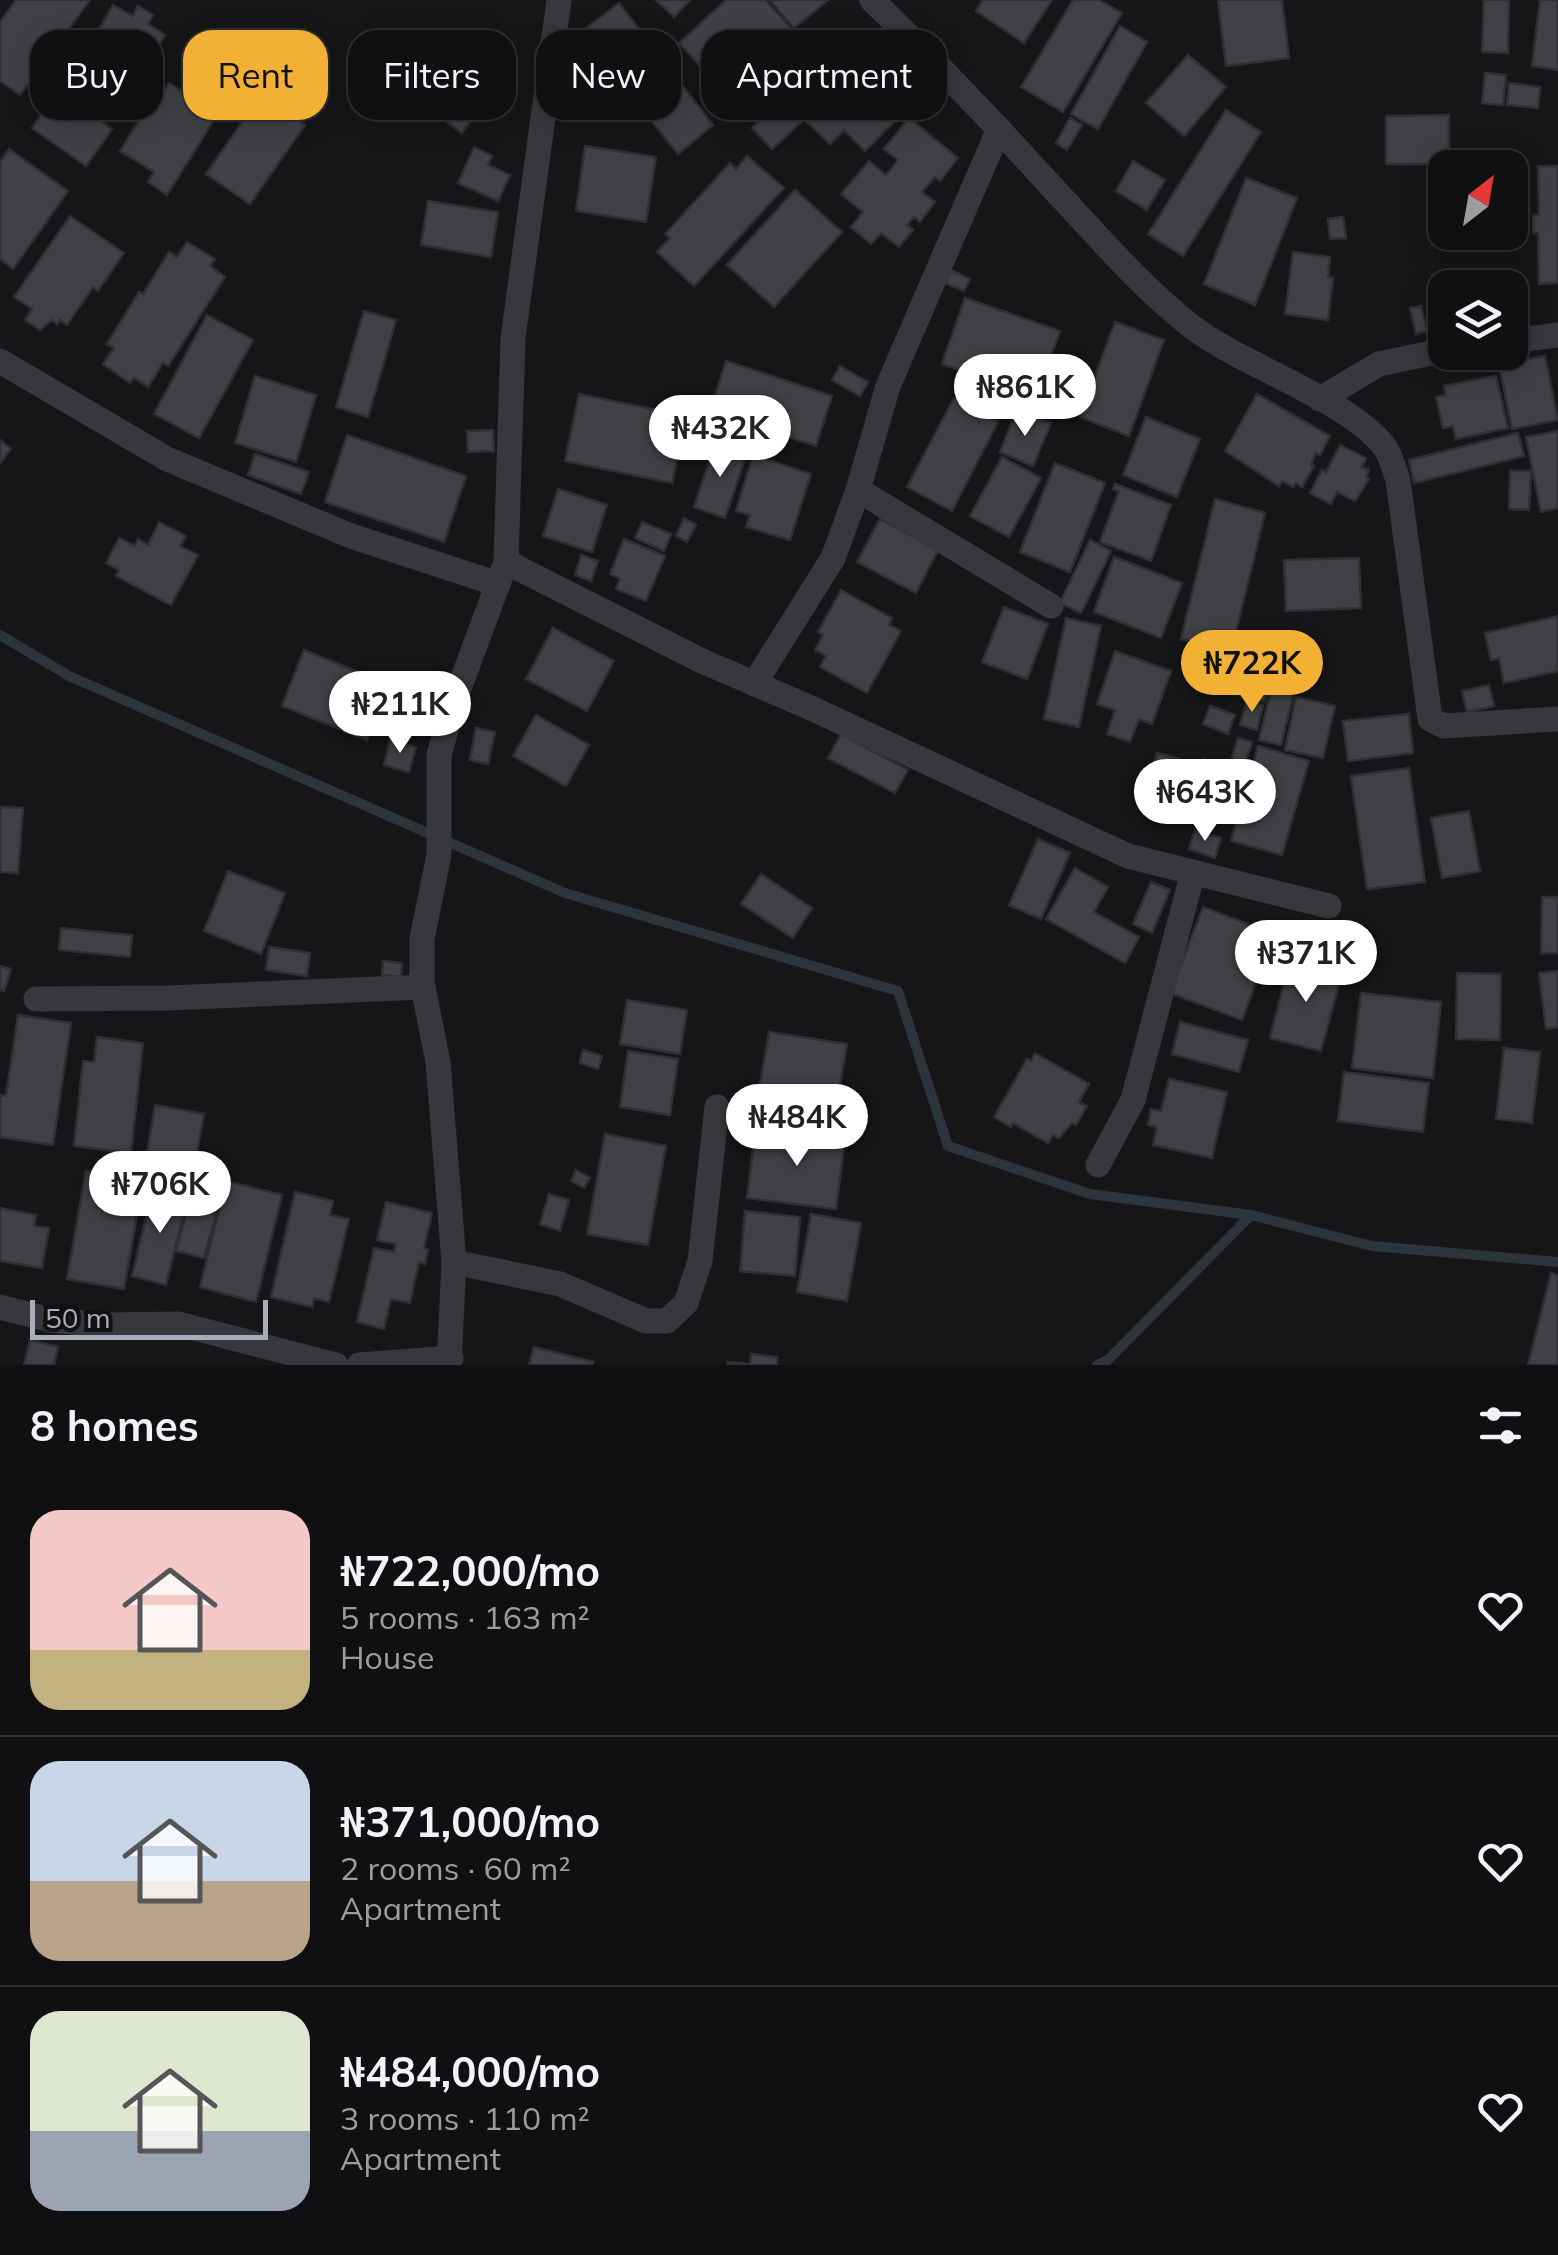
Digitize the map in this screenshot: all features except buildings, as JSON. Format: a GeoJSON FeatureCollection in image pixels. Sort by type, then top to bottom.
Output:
{"type":"FeatureCollection","features":[{"type":"Feature","properties":{"kind":"street"},"geometry":{"type":"LineString","coordinates":[[359,1365],[450,1361],[454,1262],[438,1062],[423,987],[422,939],[439,855],[439,755],[454,702],[502,573],[512,338],[559,0]]}},
{"type":"Feature","properties":{"kind":"street"},"geometry":{"type":"LineString","coordinates":[[872,0],[999,129],[1136,279],[1193,327],[1262,370],[1320,399],[1367,430],[1386,448],[1398,480],[1430,719],[1444,726],[1558,719]]}},
{"type":"Feature","properties":{"kind":"street"},"geometry":{"type":"LineString","coordinates":[[754,684],[834,558],[888,386],[999,129]]}},
{"type":"Feature","properties":{"kind":"street"},"geometry":{"type":"LineString","coordinates":[[1528,338],[1558,334]]}},
{"type":"Feature","properties":{"kind":"street"},"geometry":{"type":"LineString","coordinates":[[1320,399],[1379,364],[1428,354]]}},
{"type":"Feature","properties":{"kind":"street"},"geometry":{"type":"LineString","coordinates":[[0,362],[167,459],[351,536],[502,573],[1128,856],[1328,906]]}},
{"type":"Feature","properties":{"kind":"street"},"geometry":{"type":"LineString","coordinates":[[858,490],[1052,606]]}},
{"type":"Feature","properties":{"kind":"street"},"geometry":{"type":"LineString","coordinates":[[1098,1165],[1134,1100],[1193,872]]}},
{"type":"Feature","properties":{"kind":"street"},"geometry":{"type":"LineString","coordinates":[[36,999],[423,987]]}},
{"type":"Feature","properties":{"kind":"street"},"geometry":{"type":"LineString","coordinates":[[454,1262],[560,1284],[646,1322],[667,1321],[686,1303],[700,1262],[718,1107]]}},
{"type":"Feature","properties":{"kind":"street"},"geometry":{"type":"LineString","coordinates":[[0,1307],[52,1320],[103,1325],[179,1324],[336,1365]]}},
{"type":"Feature","properties":{"kind":"waterway"},"geometry":{"type":"LineString","coordinates":[[0,635],[69,676],[565,893],[898,991],[948,1146],[1090,1194],[1251,1215],[1372,1246],[1558,1262]]}},
{"type":"Feature","properties":{"kind":"waterway"},"geometry":{"type":"LineString","coordinates":[[1097,1365],[1108,1360],[1251,1215]]}}]}
